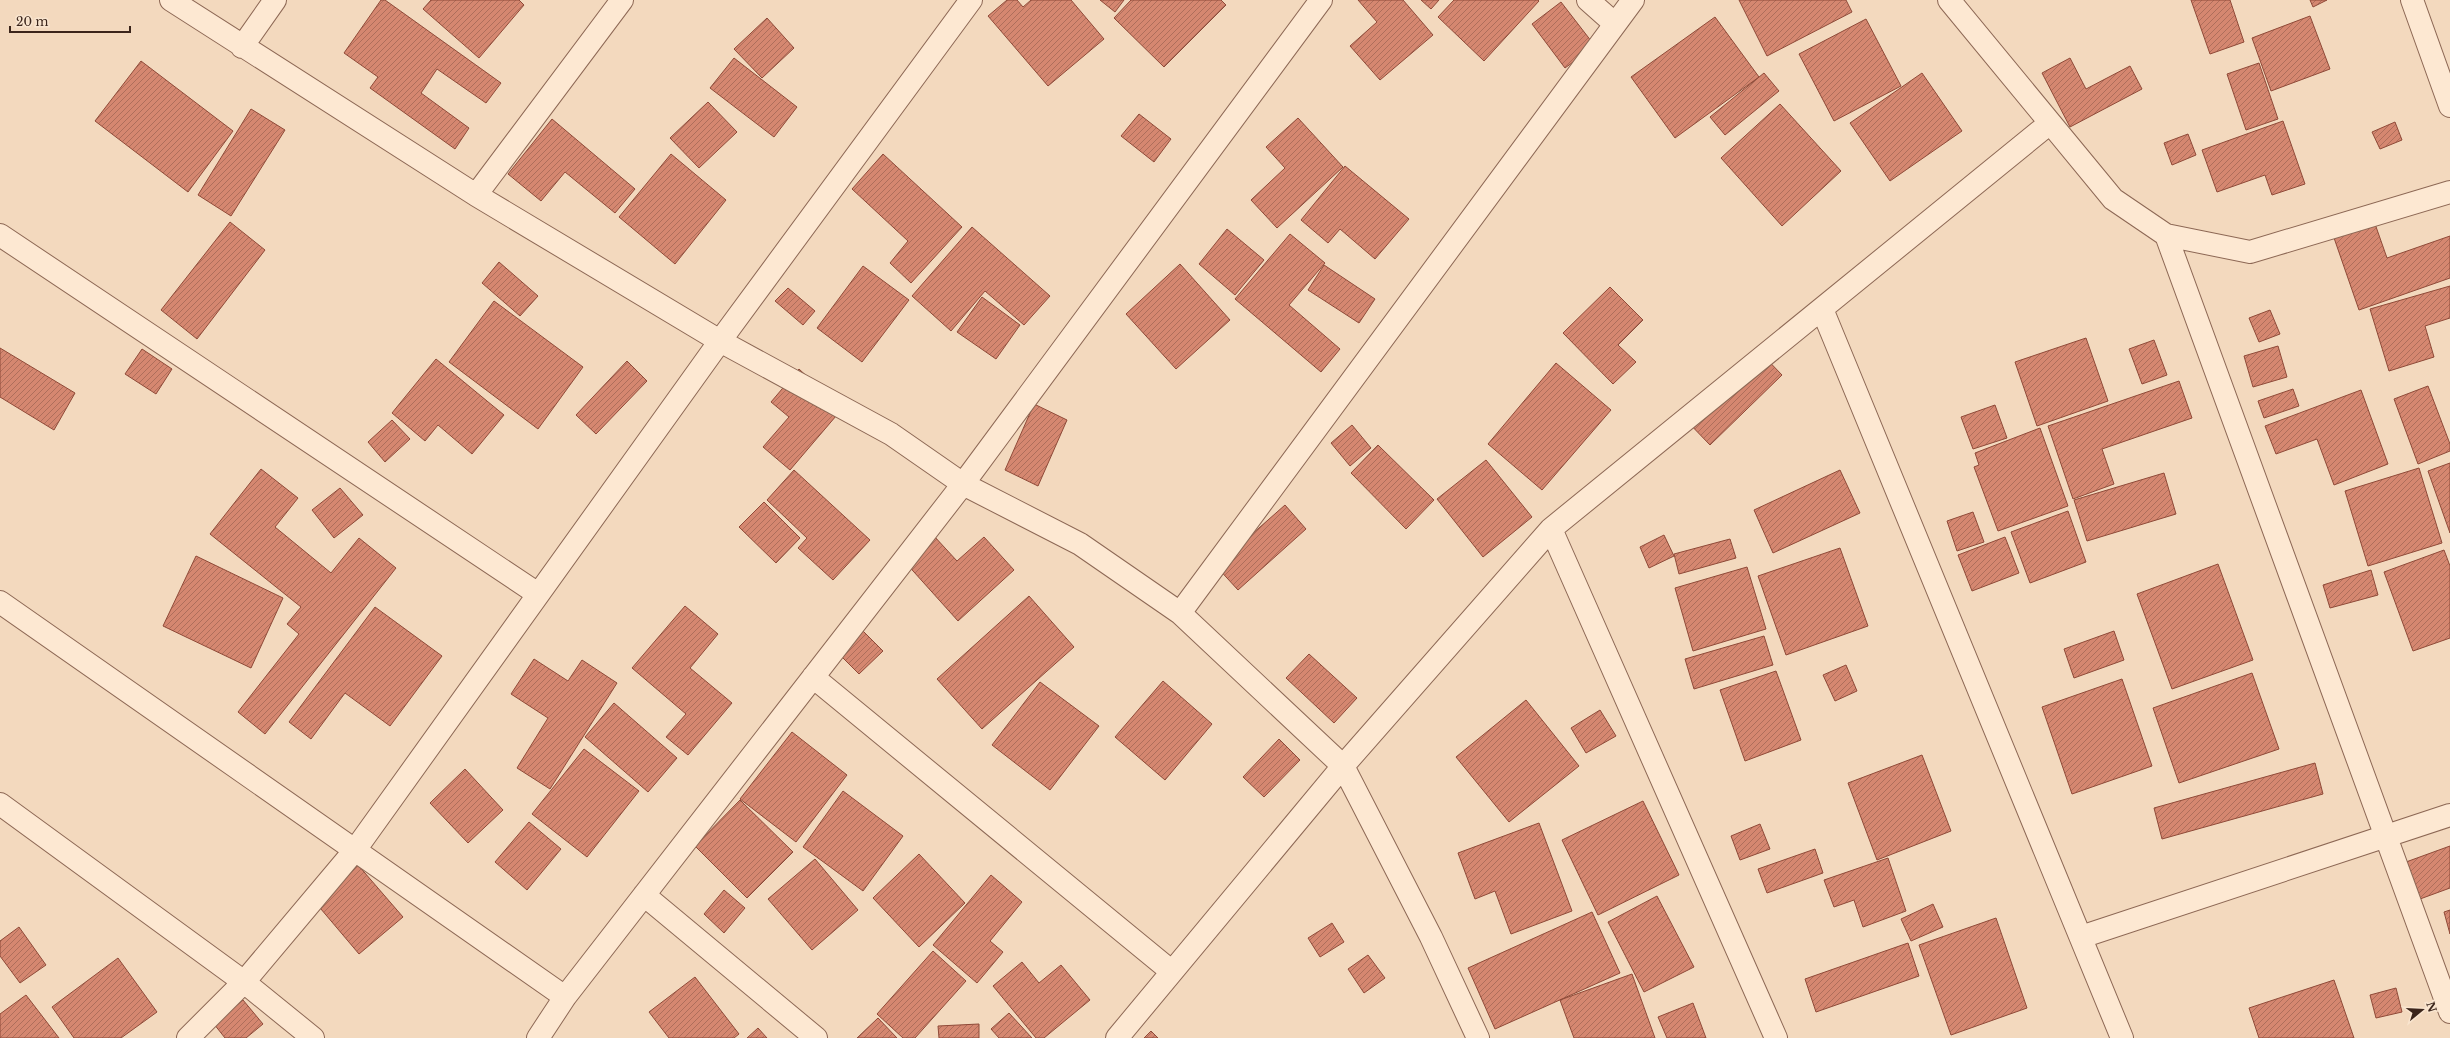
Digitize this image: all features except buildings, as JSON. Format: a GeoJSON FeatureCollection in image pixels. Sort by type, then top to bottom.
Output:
{"type":"FeatureCollection","features":[{"type":"Feature","properties":{"kind":"street"},"geometry":{"type":"LineString","coordinates":[[171,0],[476,195],[720,341],[891,434],[963,484],[1080,544],[1180,613],[1343,766],[1431,937],[1478,1038]]}},
{"type":"Feature","properties":{"kind":"street"},"geometry":{"type":"LineString","coordinates":[[242,46],[276,0]]}},
{"type":"Feature","properties":{"kind":"street"},"geometry":{"type":"LineString","coordinates":[[476,195],[622,0]]}},
{"type":"Feature","properties":{"kind":"street"},"geometry":{"type":"LineString","coordinates":[[188,1038],[244,982],[355,850],[720,341],[971,0]]}},
{"type":"Feature","properties":{"kind":"street"},"geometry":{"type":"LineString","coordinates":[[538,1038],[565,997],[963,484],[1321,0]]}},
{"type":"Feature","properties":{"kind":"street"},"geometry":{"type":"LineString","coordinates":[[1588,0],[1615,24]]}},
{"type":"Feature","properties":{"kind":"street"},"geometry":{"type":"LineString","coordinates":[[1180,613],[1633,0]]}},
{"type":"Feature","properties":{"kind":"street"},"geometry":{"type":"LineString","coordinates":[[1949,0],[2113,199],[2166,235],[2250,252],[2450,192]]}},
{"type":"Feature","properties":{"kind":"street"},"geometry":{"type":"LineString","coordinates":[[2412,0],[2450,106]]}},
{"type":"Feature","properties":{"kind":"street"},"geometry":{"type":"LineString","coordinates":[[1117,1038],[1171,971],[1343,766],[1551,529],[2050,124]]}},
{"type":"Feature","properties":{"kind":"street"},"geometry":{"type":"LineString","coordinates":[[0,235],[538,594]]}},
{"type":"Feature","properties":{"kind":"street"},"geometry":{"type":"LineString","coordinates":[[2166,235],[2450,1012]]}},
{"type":"Feature","properties":{"kind":"street"},"geometry":{"type":"LineString","coordinates":[[1822,309],[2122,1038]]}},
{"type":"Feature","properties":{"kind":"street"},"geometry":{"type":"LineString","coordinates":[[1551,529],[1776,1038]]}},
{"type":"Feature","properties":{"kind":"street"},"geometry":{"type":"LineString","coordinates":[[0,602],[565,997]]}},
{"type":"Feature","properties":{"kind":"street"},"geometry":{"type":"LineString","coordinates":[[813,677],[1171,971]]}},
{"type":"Feature","properties":{"kind":"street"},"geometry":{"type":"LineString","coordinates":[[0,804],[244,982],[313,1038]]}},
{"type":"Feature","properties":{"kind":"street"},"geometry":{"type":"LineString","coordinates":[[2081,937],[2450,815]]}},
{"type":"Feature","properties":{"kind":"street"},"geometry":{"type":"LineString","coordinates":[[644,895],[816,1038]]}}]}
